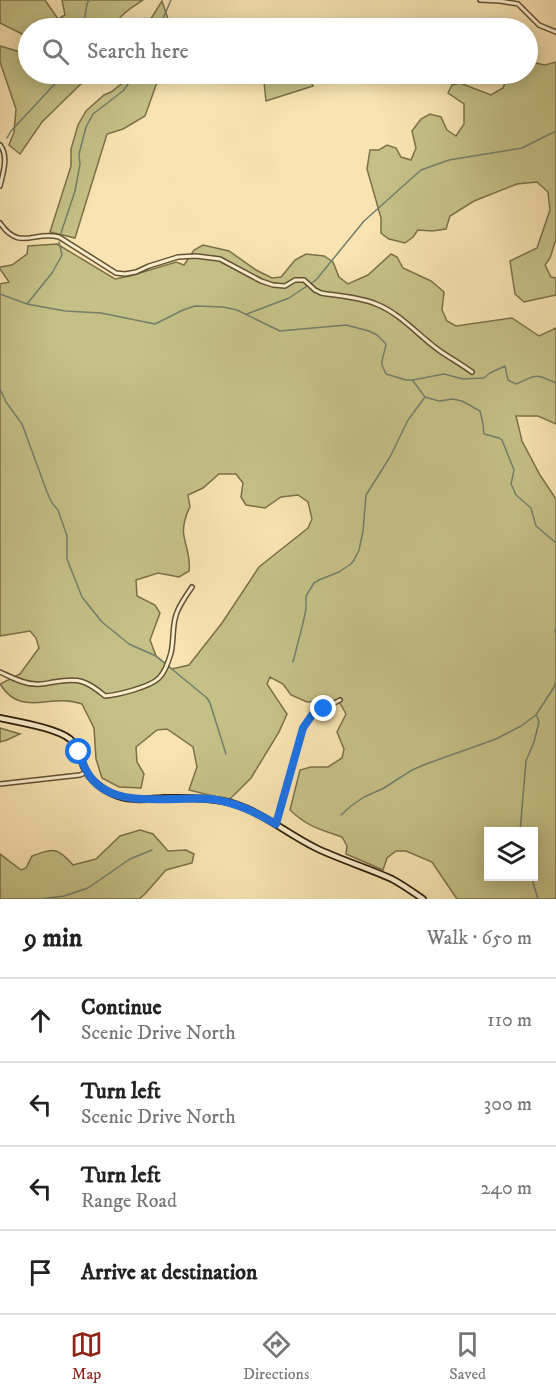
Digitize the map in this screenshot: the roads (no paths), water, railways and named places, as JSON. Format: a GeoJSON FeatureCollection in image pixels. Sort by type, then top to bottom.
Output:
{"type":"FeatureCollection","features":[{"type":"Feature","properties":{"kind":"main road"},"geometry":{"type":"LineString","coordinates":[[0,718],[51,731],[68,738],[77,748],[93,780],[114,794],[140,799],[196,798],[223,801],[249,810],[326,853],[391,879],[423,899]]}},
{"type":"Feature","properties":{"kind":"street"},"geometry":{"type":"LineString","coordinates":[[480,0],[518,4],[532,18]]}},
{"type":"Feature","properties":{"kind":"street"},"geometry":{"type":"LineString","coordinates":[[538,24],[556,32]]}},
{"type":"Feature","properties":{"kind":"street"},"geometry":{"type":"LineString","coordinates":[[0,145],[5,154],[0,186]]}},
{"type":"Feature","properties":{"kind":"street"},"geometry":{"type":"LineString","coordinates":[[0,223],[20,239],[48,234],[59,237],[116,273],[136,272],[178,257],[196,256],[220,259],[273,285],[285,286],[295,280],[304,280],[321,293],[378,304],[472,372]]}},
{"type":"Feature","properties":{"kind":"street"},"geometry":{"type":"LineString","coordinates":[[0,672],[33,684],[85,681],[105,696],[147,684],[158,679],[165,669],[171,651],[176,614],[192,587]]}},
{"type":"Feature","properties":{"kind":"street"},"geometry":{"type":"LineString","coordinates":[[276,824],[305,723],[312,715],[340,700]]}},
{"type":"Feature","properties":{"kind":"street"},"geometry":{"type":"LineString","coordinates":[[0,784],[80,775],[87,772]]}},
{"type":"Feature","properties":{"kind":"waterway"},"geometry":{"type":"LineString","coordinates":[[85,18],[89,0]]}},
{"type":"Feature","properties":{"kind":"waterway"},"geometry":{"type":"LineString","coordinates":[[163,18],[171,0]]}},
{"type":"Feature","properties":{"kind":"waterway"},"geometry":{"type":"LineString","coordinates":[[7,138],[55,84]]}},
{"type":"Feature","properties":{"kind":"waterway"},"geometry":{"type":"LineString","coordinates":[[61,233],[75,191],[80,164],[79,154],[86,127],[93,114],[123,91],[128,84]]}},
{"type":"Feature","properties":{"kind":"waterway"},"geometry":{"type":"LineString","coordinates":[[247,314],[289,298],[316,280],[364,221],[421,170],[449,160],[522,148],[556,131]]}},
{"type":"Feature","properties":{"kind":"waterway"},"geometry":{"type":"LineString","coordinates":[[27,304],[52,273],[62,255],[59,242]]}},
{"type":"Feature","properties":{"kind":"waterway"},"geometry":{"type":"LineString","coordinates":[[0,294],[27,304],[65,311],[101,313],[155,324],[195,306],[237,310],[280,331],[346,325],[377,335],[386,345],[382,361],[386,374],[406,380],[444,374],[463,379],[484,378],[505,366],[508,380],[516,384],[536,376],[556,383]]}},
{"type":"Feature","properties":{"kind":"waterway"},"geometry":{"type":"LineString","coordinates":[[413,381],[425,397],[439,401],[453,399],[462,401],[480,411],[484,434],[502,440],[514,470],[511,484],[516,495],[531,508],[536,526],[556,543]]}},
{"type":"Feature","properties":{"kind":"waterway"},"geometry":{"type":"LineString","coordinates":[[0,389],[6,402],[22,424],[47,492],[58,510],[67,536],[67,559],[82,597],[102,622],[129,644],[156,656],[207,698],[226,754]]}},
{"type":"Feature","properties":{"kind":"waterway"},"geometry":{"type":"LineString","coordinates":[[293,662],[306,609],[306,596],[314,583],[339,572],[354,560],[359,550],[363,531],[366,495],[390,457],[408,420],[425,397]]}},
{"type":"Feature","properties":{"kind":"waterway"},"geometry":{"type":"LineString","coordinates":[[556,627],[556,634]]}},
{"type":"Feature","properties":{"kind":"waterway"},"geometry":{"type":"LineString","coordinates":[[341,815],[364,797],[384,788],[412,770],[496,739],[521,726],[536,715],[556,681]]}},
{"type":"Feature","properties":{"kind":"waterway"},"geometry":{"type":"LineString","coordinates":[[520,827],[526,761],[539,722],[537,716]]}},
{"type":"Feature","properties":{"kind":"waterway"},"geometry":{"type":"LineString","coordinates":[[41,899],[64,896],[88,888],[130,859],[152,850]]}},
{"type":"Feature","properties":{"kind":"waterway"},"geometry":{"type":"LineString","coordinates":[[533,881],[538,899]]}}]}
